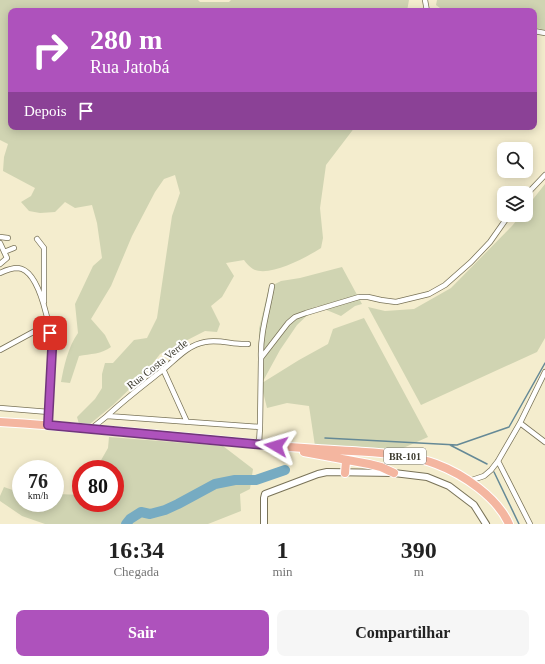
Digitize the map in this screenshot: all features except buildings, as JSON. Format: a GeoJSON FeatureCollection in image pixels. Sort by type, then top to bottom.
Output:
{"type":"FeatureCollection","features":[{"type":"Feature","properties":{"kind":"highway","name":"BR-101"},"geometry":{"type":"LineString","coordinates":[[0,422],[276,446],[383,453],[414,458],[452,471],[469,481],[488,496],[509,524]]}},
{"type":"Feature","properties":{"kind":"highway"},"geometry":{"type":"LineString","coordinates":[[276,446],[381,467],[394,473]]}},
{"type":"Feature","properties":{"kind":"highway"},"geometry":{"type":"LineString","coordinates":[[345,473],[346,461]]}},
{"type":"Feature","properties":{"kind":"street"},"geometry":{"type":"LineString","coordinates":[[533,188],[545,175]]}},
{"type":"Feature","properties":{"kind":"street"},"geometry":{"type":"LineString","coordinates":[[261,358],[288,323],[295,317],[359,297],[368,297],[396,302],[429,294],[445,285],[471,262],[485,247],[504,222]]}},
{"type":"Feature","properties":{"kind":"street"},"geometry":{"type":"LineString","coordinates":[[0,237],[8,238]]}},
{"type":"Feature","properties":{"kind":"street"},"geometry":{"type":"LineString","coordinates":[[37,239],[44,248],[44,309]]}},
{"type":"Feature","properties":{"kind":"street"},"geometry":{"type":"LineString","coordinates":[[0,243],[7,258],[0,264]]}},
{"type":"Feature","properties":{"kind":"street"},"geometry":{"type":"LineString","coordinates":[[4,252],[14,248]]}},
{"type":"Feature","properties":{"kind":"street"},"geometry":{"type":"LineString","coordinates":[[0,273],[8,269],[18,268],[29,274],[36,282],[48,324],[52,350],[48,425]]}},
{"type":"Feature","properties":{"kind":"street"},"geometry":{"type":"LineString","coordinates":[[259,444],[260,345],[262,327],[272,286]]}},
{"type":"Feature","properties":{"kind":"street"},"geometry":{"type":"LineString","coordinates":[[0,350],[48,324]]}},
{"type":"Feature","properties":{"kind":"street","name":"Rua Costa Verde"},"geometry":{"type":"LineString","coordinates":[[91,429],[193,345],[206,342],[226,342],[238,345],[248,344]]}},
{"type":"Feature","properties":{"kind":"street"},"geometry":{"type":"LineString","coordinates":[[163,369],[187,422]]}},
{"type":"Feature","properties":{"kind":"street"},"geometry":{"type":"LineString","coordinates":[[469,481],[484,476],[498,461],[520,423],[545,372]]}},
{"type":"Feature","properties":{"kind":"street"},"geometry":{"type":"LineString","coordinates":[[0,408],[49,412]]}},
{"type":"Feature","properties":{"kind":"street"},"geometry":{"type":"LineString","coordinates":[[106,416],[260,427]]}},
{"type":"Feature","properties":{"kind":"street"},"geometry":{"type":"LineString","coordinates":[[520,423],[545,442]]}},
{"type":"Feature","properties":{"kind":"street"},"geometry":{"type":"LineString","coordinates":[[498,461],[530,524]]}},
{"type":"Feature","properties":{"kind":"street"},"geometry":{"type":"LineString","coordinates":[[264,524],[265,494],[327,472],[394,473],[427,477],[449,486],[474,505],[486,524]]}},
{"type":"Feature","properties":{"kind":"green space"},"geometry":{"type":"Polygon","coordinates":[[[0,0],[198,0],[200,2],[229,2],[231,0],[409,0],[408,8],[8,8],[8,130],[353,130],[326,165],[320,208],[323,238],[321,248],[288,265],[268,271],[253,269],[244,260],[226,263],[234,276],[222,297],[211,306],[220,324],[217,332],[205,331],[160,354],[144,375],[113,405],[90,424],[79,424],[77,417],[95,399],[102,388],[102,374],[105,363],[113,363],[134,340],[147,338],[157,318],[172,216],[180,193],[175,175],[164,179],[155,192],[132,236],[111,286],[91,319],[105,335],[111,347],[100,352],[79,356],[70,383],[61,382],[69,350],[78,333],[75,304],[93,266],[102,258],[97,223],[92,205],[75,208],[65,202],[55,212],[40,213],[29,211],[21,202],[31,196],[35,188],[3,171],[4,157],[8,144],[0,140],[0,0]]]}},
{"type":"Feature","properties":{"kind":"green space"},"geometry":{"type":"Polygon","coordinates":[[[437,0],[545,0],[545,30],[537,28],[537,8],[440,8],[436,5],[437,0]]]}},
{"type":"Feature","properties":{"kind":"green space"},"geometry":{"type":"Polygon","coordinates":[[[545,184],[545,338],[537,352],[421,405],[368,307],[385,311],[414,309],[451,288],[515,222],[533,222],[533,199],[545,184]]]}},
{"type":"Feature","properties":{"kind":"green space"},"geometry":{"type":"Polygon","coordinates":[[[342,267],[362,304],[355,306],[341,316],[317,306],[297,325],[280,350],[262,383],[328,344],[333,329],[364,318],[428,437],[401,449],[315,446],[309,406],[287,403],[267,408],[261,384],[259,329],[269,287],[281,281],[300,278],[342,267]]]}},
{"type":"Feature","properties":{"kind":"green space"},"geometry":{"type":"Polygon","coordinates":[[[109,437],[223,446],[253,469],[250,489],[240,494],[241,511],[208,524],[45,524],[22,516],[16,512],[64,512],[64,494],[72,495],[72,512],[124,512],[124,460],[101,460],[108,448],[109,437]]]}},
{"type":"Feature","properties":{"kind":"green space"},"geometry":{"type":"Polygon","coordinates":[[[4,487],[12,490],[12,509],[0,501],[0,496],[4,487]]]}},
{"type":"Feature","properties":{"kind":"waterway"},"geometry":{"type":"LineString","coordinates":[[325,438],[457,445],[509,427],[545,363]]}},
{"type":"Feature","properties":{"kind":"waterway"},"geometry":{"type":"LineString","coordinates":[[450,445],[487,464]]}},
{"type":"Feature","properties":{"kind":"waterway"},"geometry":{"type":"LineString","coordinates":[[126,524],[130,519],[141,512],[150,514],[165,510],[215,484],[235,480],[256,480],[285,470]]}},
{"type":"Feature","properties":{"kind":"waterway"},"geometry":{"type":"LineString","coordinates":[[494,472],[519,524]]}},
{"type":"Feature","properties":{"kind":"route"},"geometry":{"type":"LineString","coordinates":[[50,333],[52,350],[48,425],[276,446]]}}]}
